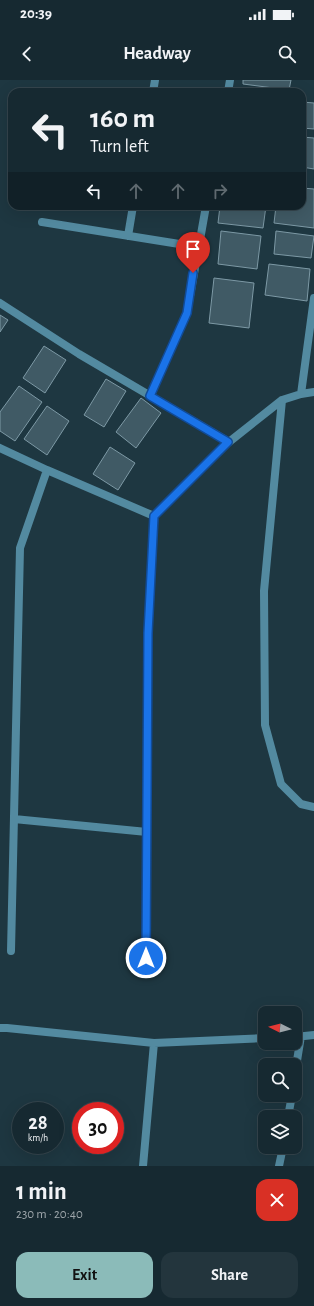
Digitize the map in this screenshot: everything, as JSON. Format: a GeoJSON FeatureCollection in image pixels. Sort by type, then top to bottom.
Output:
{"type":"FeatureCollection","features":[{"type":"Feature","properties":{"kind":"street"},"geometry":{"type":"LineString","coordinates":[[128,236],[132,210]]}},
{"type":"Feature","properties":{"kind":"street"},"geometry":{"type":"LineString","coordinates":[[150,396],[187,313],[205,210]]}},
{"type":"Feature","properties":{"kind":"street"},"geometry":{"type":"LineString","coordinates":[[42,222],[198,247]]}},
{"type":"Feature","properties":{"kind":"street"},"geometry":{"type":"LineString","coordinates":[[301,394],[314,298]]}},
{"type":"Feature","properties":{"kind":"street"},"geometry":{"type":"LineString","coordinates":[[0,303],[79,354],[228,442]]}},
{"type":"Feature","properties":{"kind":"street"},"geometry":{"type":"LineString","coordinates":[[146,958],[148,633],[154,516],[228,442],[282,400],[301,394],[314,392]]}},
{"type":"Feature","properties":{"kind":"street"},"geometry":{"type":"LineString","coordinates":[[282,400],[264,591],[266,725],[281,784],[301,804],[314,808]]}},
{"type":"Feature","properties":{"kind":"street"},"geometry":{"type":"LineString","coordinates":[[0,448],[154,516]]}},
{"type":"Feature","properties":{"kind":"street"},"geometry":{"type":"LineString","coordinates":[[11,951],[20,548],[48,470]]}},
{"type":"Feature","properties":{"kind":"street"},"geometry":{"type":"LineString","coordinates":[[14,819],[147,832]]}},
{"type":"Feature","properties":{"kind":"street"},"geometry":{"type":"LineString","coordinates":[[0,1028],[154,1043],[258,1038]]}},
{"type":"Feature","properties":{"kind":"street"},"geometry":{"type":"LineString","coordinates":[[302,1036],[314,1035]]}},
{"type":"Feature","properties":{"kind":"street"},"geometry":{"type":"LineString","coordinates":[[143,1166],[154,1043]]}},
{"type":"Feature","properties":{"kind":"street"},"geometry":{"type":"LineString","coordinates":[[279,1166],[282,1154]]}},
{"type":"Feature","properties":{"kind":"building"},"geometry":{"type":"Polygon","coordinates":[[[243,80],[291,80],[289,88],[274,88],[243,84],[243,80]]]}},
{"type":"Feature","properties":{"kind":"building"},"geometry":{"type":"Polygon","coordinates":[[[306,102],[314,103],[314,129],[306,128],[306,102]]]}},
{"type":"Feature","properties":{"kind":"building"},"geometry":{"type":"Polygon","coordinates":[[[306,137],[314,138],[314,169],[306,168],[306,137]]]}},
{"type":"Feature","properties":{"kind":"building"},"geometry":{"type":"Polygon","coordinates":[[[306,188],[314,189],[314,228],[274,223],[276,210],[306,210],[306,188]]]}},
{"type":"Feature","properties":{"kind":"building"},"geometry":{"type":"Polygon","coordinates":[[[220,210],[265,210],[263,228],[218,223],[220,210]]]}},
{"type":"Feature","properties":{"kind":"building"},"geometry":{"type":"Polygon","coordinates":[[[221,231],[261,236],[257,269],[218,264],[221,231]]]}},
{"type":"Feature","properties":{"kind":"building"},"geometry":{"type":"Polygon","coordinates":[[[276,231],[314,236],[311,258],[274,254],[276,231]]]}},
{"type":"Feature","properties":{"kind":"building"},"geometry":{"type":"Polygon","coordinates":[[[269,264],[310,269],[307,301],[265,295],[269,264]]]}},
{"type":"Feature","properties":{"kind":"building"},"geometry":{"type":"Polygon","coordinates":[[[214,278],[254,283],[249,328],[209,323],[214,278]]]}},
{"type":"Feature","properties":{"kind":"building"},"geometry":{"type":"Polygon","coordinates":[[[0,315],[8,320],[0,332],[0,315]]]}},
{"type":"Feature","properties":{"kind":"building"},"geometry":{"type":"Polygon","coordinates":[[[44,346],[66,360],[45,393],[23,378],[44,346]]]}},
{"type":"Feature","properties":{"kind":"building"},"geometry":{"type":"Polygon","coordinates":[[[106,379],[126,391],[104,427],[84,415],[106,379]]]}},
{"type":"Feature","properties":{"kind":"building"},"geometry":{"type":"Polygon","coordinates":[[[19,386],[42,402],[15,441],[0,431],[0,412],[19,386]]]}},
{"type":"Feature","properties":{"kind":"building"},"geometry":{"type":"Polygon","coordinates":[[[141,398],[161,413],[136,448],[116,432],[141,398]]]}},
{"type":"Feature","properties":{"kind":"building"},"geometry":{"type":"Polygon","coordinates":[[[47,406],[69,421],[47,455],[24,439],[47,406]]]}},
{"type":"Feature","properties":{"kind":"building"},"geometry":{"type":"Polygon","coordinates":[[[110,447],[135,463],[118,490],[93,474],[110,447]]]}},
{"type":"Feature","properties":{"kind":"route"},"geometry":{"type":"LineString","coordinates":[[146,958],[148,633],[154,516],[228,442],[150,396],[187,313],[193,273]]}}]}
